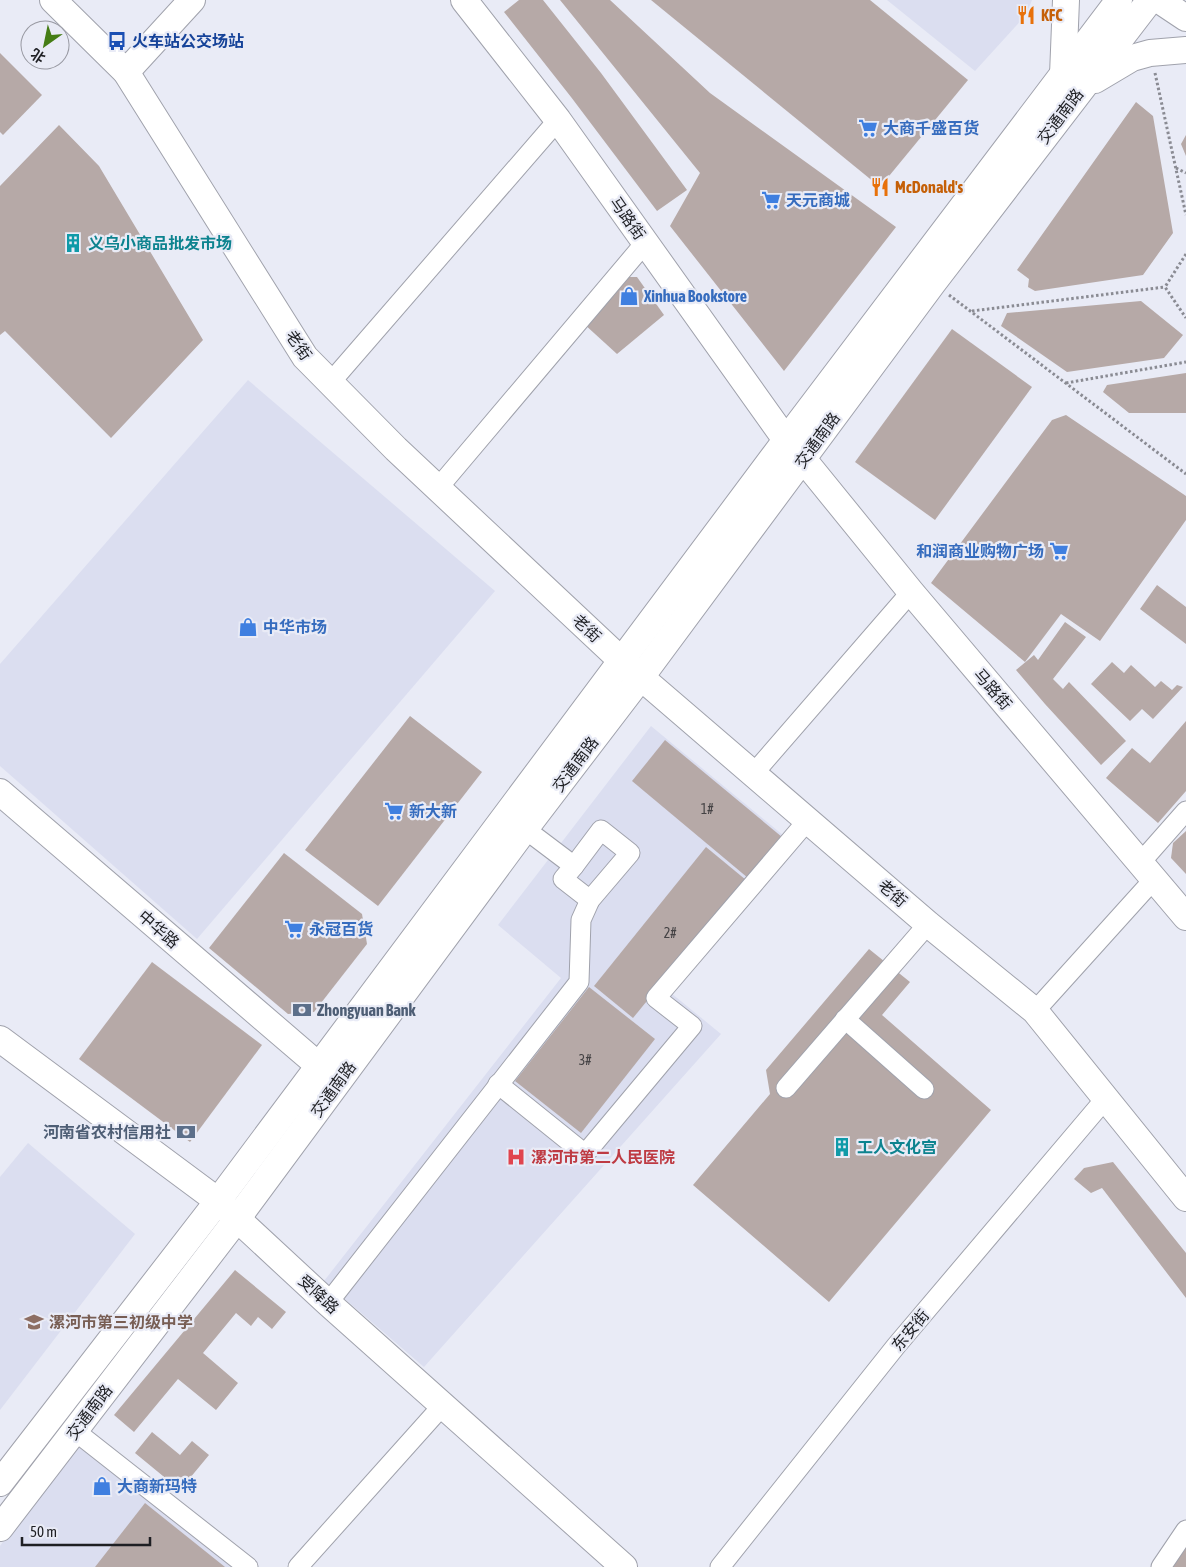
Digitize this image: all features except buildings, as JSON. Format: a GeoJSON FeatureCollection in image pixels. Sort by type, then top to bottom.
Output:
{"type":"FeatureCollection","features":[{"type":"Feature","properties":{"kind":"street","name":"老街"},"geometry":{"type":"LineString","coordinates":[[53,0],[126,72],[305,356],[438,488],[631,669],[928,924],[1035,1011],[1186,1198]]}},
{"type":"Feature","properties":{"kind":"street"},"geometry":{"type":"LineString","coordinates":[[126,72],[192,0]]}},
{"type":"Feature","properties":{"kind":"street"},"geometry":{"type":"LineString","coordinates":[[1066,0],[1072,82],[1132,58],[1150,53],[1186,50]]}},
{"type":"Feature","properties":{"kind":"street","name":"交通南路"},"geometry":{"type":"LineString","coordinates":[[0,1483],[218,1201],[318,1065],[631,669],[803,459],[933,283],[1072,82],[1119,0]]}},
{"type":"Feature","properties":{"kind":"street","name":"交通南路"},"geometry":{"type":"LineString","coordinates":[[0,1528],[237,1218],[525,829],[786,440],[1072,82],[1150,0]]}},
{"type":"Feature","properties":{"kind":"street"},"geometry":{"type":"LineString","coordinates":[[1159,0],[1186,18]]}},
{"type":"Feature","properties":{"kind":"street","name":"马路街"},"geometry":{"type":"LineString","coordinates":[[469,1],[558,120],[786,440]]}},
{"type":"Feature","properties":{"kind":"street"},"geometry":{"type":"LineString","coordinates":[[330,382],[558,120]]}},
{"type":"Feature","properties":{"kind":"street"},"geometry":{"type":"LineString","coordinates":[[438,488],[646,243]]}},
{"type":"Feature","properties":{"kind":"street","name":"马路街"},"geometry":{"type":"LineString","coordinates":[[803,459],[911,592],[1186,917]]}},
{"type":"Feature","properties":{"kind":"street"},"geometry":{"type":"LineString","coordinates":[[754,773],[911,592]]}},
{"type":"Feature","properties":{"kind":"street","name":"中华路"},"geometry":{"type":"LineString","coordinates":[[0,792],[318,1065]]}},
{"type":"Feature","properties":{"kind":"street"},"geometry":{"type":"LineString","coordinates":[[1035,1011],[1148,870],[1186,811]]}},
{"type":"Feature","properties":{"kind":"street"},"geometry":{"type":"LineString","coordinates":[[498,1084],[585,1154],[692,1026],[656,998],[808,820]]}},
{"type":"Feature","properties":{"kind":"street"},"geometry":{"type":"LineString","coordinates":[[525,829],[574,866]]}},
{"type":"Feature","properties":{"kind":"street"},"geometry":{"type":"LineString","coordinates":[[328,1303],[579,982],[581,920],[590,900],[630,853],[601,830],[563,879],[590,900]]}},
{"type":"Feature","properties":{"kind":"street"},"geometry":{"type":"LineString","coordinates":[[786,1088],[928,924]]}},
{"type":"Feature","properties":{"kind":"street"},"geometry":{"type":"LineString","coordinates":[[845,1019],[924,1089]]}},
{"type":"Feature","properties":{"kind":"street","name":"受降路"},"geometry":{"type":"LineString","coordinates":[[0,1040],[218,1201],[328,1303],[624,1567]]}},
{"type":"Feature","properties":{"kind":"street","name":"东安街"},"geometry":{"type":"LineString","coordinates":[[720,1567],[896,1346],[1106,1098]]}},
{"type":"Feature","properties":{"kind":"street"},"geometry":{"type":"LineString","coordinates":[[298,1567],[443,1405]]}},
{"type":"Feature","properties":{"kind":"street"},"geometry":{"type":"LineString","coordinates":[[75,1431],[248,1567]]}},
{"type":"Feature","properties":{"kind":"street"},"geometry":{"type":"LineString","coordinates":[[1161,1567],[1186,1530]]}},
{"type":"Feature","properties":{"kind":"path"},"geometry":{"type":"LineString","coordinates":[[1150,53],[1186,215]]}},
{"type":"Feature","properties":{"kind":"path"},"geometry":{"type":"LineString","coordinates":[[1176,168],[1186,173]]}},
{"type":"Feature","properties":{"kind":"path"},"geometry":{"type":"LineString","coordinates":[[1165,288],[1186,254]]}},
{"type":"Feature","properties":{"kind":"path"},"geometry":{"type":"LineString","coordinates":[[933,283],[1186,474]]}},
{"type":"Feature","properties":{"kind":"path"},"geometry":{"type":"LineString","coordinates":[[972,312],[1165,288]]}},
{"type":"Feature","properties":{"kind":"path"},"geometry":{"type":"LineString","coordinates":[[1165,288],[1186,318]]}},
{"type":"Feature","properties":{"kind":"path"},"geometry":{"type":"LineString","coordinates":[[1066,383],[1186,362]]}},
{"type":"Feature","properties":{"kind":"shaded area"},"geometry":{"type":"Polygon","coordinates":[[[887,0],[1032,0],[1026,15],[975,71],[887,0]]]}},
{"type":"Feature","properties":{"kind":"shaded area","name":"中华市场"},"geometry":{"type":"Polygon","coordinates":[[[248,380],[495,591],[197,939],[0,766],[0,664],[248,380]]]}},
{"type":"Feature","properties":{"kind":"shaded area","name":"漯河市第二人民医院"},"geometry":{"type":"Polygon","coordinates":[[[651,726],[795,845],[671,993],[721,1034],[424,1367],[324,1281],[561,978],[498,925],[651,726]]]}},
{"type":"Feature","properties":{"kind":"shaded area","name":"漯河市第三初级中学"},"geometry":{"type":"Polygon","coordinates":[[[28,1143],[135,1234],[0,1410],[0,1177],[28,1143]]]}},
{"type":"Feature","properties":{"kind":"shaded area","name":"大商新玛特"},"geometry":{"type":"Polygon","coordinates":[[[87,1427],[259,1567],[0,1567],[0,1546],[87,1427]]]}},
{"type":"Feature","properties":{"kind":"place","name":"KFC"},"geometry":{"type":"Point","coordinates":[1026,15]}},
{"type":"Feature","properties":{"kind":"place","name":"火车站公交场站"},"geometry":{"type":"Point","coordinates":[117,41]}},
{"type":"Feature","properties":{"kind":"place","name":"大商千盛百货"},"geometry":{"type":"Point","coordinates":[868,128]}},
{"type":"Feature","properties":{"kind":"place","name":"McDonald's"},"geometry":{"type":"Point","coordinates":[880,187]}},
{"type":"Feature","properties":{"kind":"place","name":"天元商城"},"geometry":{"type":"Point","coordinates":[771,200]}},
{"type":"Feature","properties":{"kind":"place","name":"义乌小商品批发市场"},"geometry":{"type":"Point","coordinates":[73,243]}},
{"type":"Feature","properties":{"kind":"place","name":"Xinhua Bookstore"},"geometry":{"type":"Point","coordinates":[629,296]}},
{"type":"Feature","properties":{"kind":"place","name":"和润商业购物广场"},"geometry":{"type":"Point","coordinates":[1059,551]}},
{"type":"Feature","properties":{"kind":"place","name":"中华市场"},"geometry":{"type":"Point","coordinates":[248,627]}},
{"type":"Feature","properties":{"kind":"place","name":"新大新"},"geometry":{"type":"Point","coordinates":[394,811]}},
{"type":"Feature","properties":{"kind":"place","name":"永冠百货"},"geometry":{"type":"Point","coordinates":[294,929]}},
{"type":"Feature","properties":{"kind":"place","name":"Zhongyuan Bank"},"geometry":{"type":"Point","coordinates":[302,1010]}},
{"type":"Feature","properties":{"kind":"place","name":"河南省农村信用社"},"geometry":{"type":"Point","coordinates":[186,1132]}},
{"type":"Feature","properties":{"kind":"place","name":"工人文化宫"},"geometry":{"type":"Point","coordinates":[842,1147]}},
{"type":"Feature","properties":{"kind":"place","name":"漯河市第二人民医院"},"geometry":{"type":"Point","coordinates":[516,1157]}},
{"type":"Feature","properties":{"kind":"place","name":"漯河市第三初级中学"},"geometry":{"type":"Point","coordinates":[34,1322]}},
{"type":"Feature","properties":{"kind":"place","name":"大商新玛特"},"geometry":{"type":"Point","coordinates":[102,1486]}}]}
